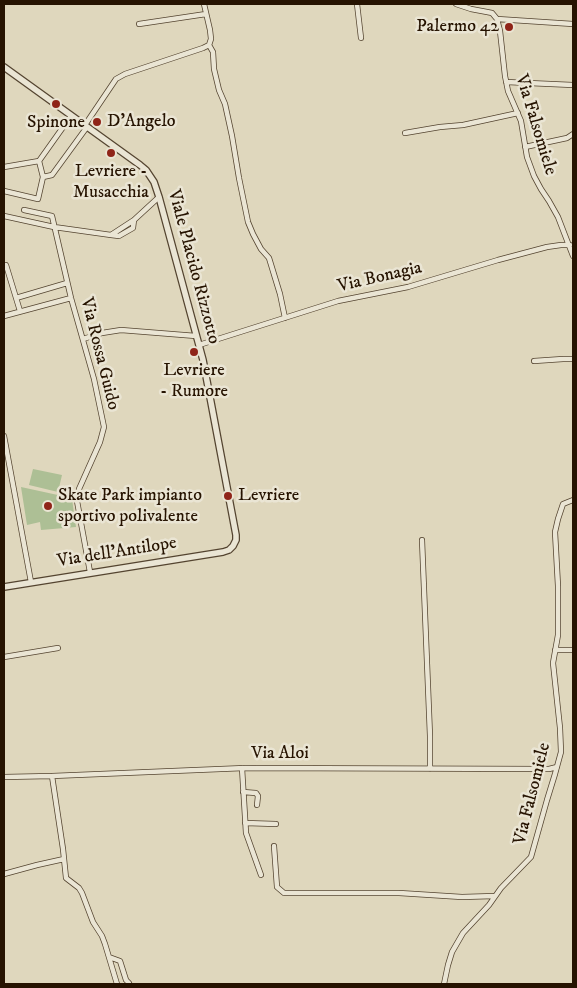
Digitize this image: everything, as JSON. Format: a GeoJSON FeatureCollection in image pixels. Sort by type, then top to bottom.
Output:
{"type":"FeatureCollection","features":[{"type":"Feature","properties":{"kind":"street"},"geometry":{"type":"LineString","coordinates":[[204,4],[211,39],[210,45],[213,52],[214,69],[219,90],[225,104],[248,222],[261,249],[269,258],[285,318]]}},
{"type":"Feature","properties":{"kind":"street"},"geometry":{"type":"LineString","coordinates":[[357,4],[361,38]]}},
{"type":"Feature","properties":{"kind":"street"},"geometry":{"type":"LineString","coordinates":[[456,4],[492,13],[497,19],[573,24]]}},
{"type":"Feature","properties":{"kind":"street"},"geometry":{"type":"LineString","coordinates":[[482,4],[482,10]]}},
{"type":"Feature","properties":{"kind":"street"},"geometry":{"type":"LineString","coordinates":[[140,24],[206,14]]}},
{"type":"Feature","properties":{"kind":"street","name":"Via Falsomiele"},"geometry":{"type":"LineString","coordinates":[[497,19],[510,99],[521,121],[525,147],[534,176],[558,217],[573,256]]}},
{"type":"Feature","properties":{"kind":"street"},"geometry":{"type":"LineString","coordinates":[[43,177],[52,175],[116,79],[124,74],[210,45]]}},
{"type":"Feature","properties":{"kind":"street","name":"Viale Placido Rizzotto"},"geometry":{"type":"LineString","coordinates":[[4,67],[146,170],[154,182],[160,197],[199,345],[236,535],[233,546]]}},
{"type":"Feature","properties":{"kind":"street"},"geometry":{"type":"LineString","coordinates":[[506,82],[573,85]]}},
{"type":"Feature","properties":{"kind":"street"},"geometry":{"type":"LineString","coordinates":[[405,133],[463,125],[518,113]]}},
{"type":"Feature","properties":{"kind":"street"},"geometry":{"type":"LineString","coordinates":[[4,167],[39,161],[71,116]]}},
{"type":"Feature","properties":{"kind":"street"},"geometry":{"type":"LineString","coordinates":[[525,147],[567,138],[573,134]]}},
{"type":"Feature","properties":{"kind":"street"},"geometry":{"type":"LineString","coordinates":[[4,191],[38,199],[43,177],[39,161]]}},
{"type":"Feature","properties":{"kind":"street"},"geometry":{"type":"LineString","coordinates":[[4,216],[54,227],[111,236],[134,220],[160,197]]}},
{"type":"Feature","properties":{"kind":"street"},"geometry":{"type":"LineString","coordinates":[[24,210],[52,216],[54,227]]}},
{"type":"Feature","properties":{"kind":"street","name":"Via Rossa Guido"},"geometry":{"type":"LineString","coordinates":[[54,227],[67,283],[94,379],[104,427],[100,442],[79,489],[77,502],[90,572]]}},
{"type":"Feature","properties":{"kind":"street","name":"Via Bonagia"},"geometry":{"type":"LineString","coordinates":[[199,345],[338,302],[408,287],[547,247],[570,245]]}},
{"type":"Feature","properties":{"kind":"street"},"geometry":{"type":"LineString","coordinates":[[5,265],[6,273],[20,311]]}},
{"type":"Feature","properties":{"kind":"street"},"geometry":{"type":"LineString","coordinates":[[16,298],[67,283]]}},
{"type":"Feature","properties":{"kind":"street"},"geometry":{"type":"LineString","coordinates":[[4,316],[71,298]]}},
{"type":"Feature","properties":{"kind":"street"},"geometry":{"type":"LineString","coordinates":[[83,340],[102,333],[121,330],[196,336]]}},
{"type":"Feature","properties":{"kind":"street"},"geometry":{"type":"LineString","coordinates":[[534,361],[573,359]]}},
{"type":"Feature","properties":{"kind":"street"},"geometry":{"type":"LineString","coordinates":[[4,436],[31,582]]}},
{"type":"Feature","properties":{"kind":"street"},"geometry":{"type":"LineString","coordinates":[[4,472],[10,470]]}},
{"type":"Feature","properties":{"kind":"street","name":"Via Falsomiele"},"geometry":{"type":"LineString","coordinates":[[444,984],[452,952],[468,926],[531,857],[557,768],[561,752],[553,663],[558,635],[555,532],[563,504],[573,500]]}},
{"type":"Feature","properties":{"kind":"street"},"geometry":{"type":"LineString","coordinates":[[422,540],[430,768]]}},
{"type":"Feature","properties":{"kind":"street","name":"Via dell'Antilope"},"geometry":{"type":"LineString","coordinates":[[4,587],[223,552],[233,546]]}},
{"type":"Feature","properties":{"kind":"street"},"geometry":{"type":"LineString","coordinates":[[4,657],[58,648]]}},
{"type":"Feature","properties":{"kind":"street"},"geometry":{"type":"LineString","coordinates":[[554,650],[573,650]]}},
{"type":"Feature","properties":{"kind":"street"},"geometry":{"type":"LineString","coordinates":[[242,768],[246,833],[261,876]]}},
{"type":"Feature","properties":{"kind":"street","name":"Via Aloi"},"geometry":{"type":"LineString","coordinates":[[4,777],[242,768],[557,768]]}},
{"type":"Feature","properties":{"kind":"street"},"geometry":{"type":"LineString","coordinates":[[52,776],[66,878],[79,888],[82,893],[93,922],[102,936],[117,984]]}},
{"type":"Feature","properties":{"kind":"street"},"geometry":{"type":"LineString","coordinates":[[243,792],[256,793],[258,796],[257,805]]}},
{"type":"Feature","properties":{"kind":"street"},"geometry":{"type":"LineString","coordinates":[[245,823],[276,824]]}},
{"type":"Feature","properties":{"kind":"street"},"geometry":{"type":"LineString","coordinates":[[274,846],[277,887],[284,893],[399,893],[462,897],[495,896]]}},
{"type":"Feature","properties":{"kind":"street"},"geometry":{"type":"LineString","coordinates":[[4,874],[64,859]]}},
{"type":"Feature","properties":{"kind":"street"},"geometry":{"type":"LineString","coordinates":[[109,957],[120,961],[126,980],[129,983]]}},
{"type":"Feature","properties":{"kind":"green space"},"geometry":{"type":"Polygon","coordinates":[[[33,469],[62,475],[58,492],[29,485],[33,469]]]}},
{"type":"Feature","properties":{"kind":"green space","name":"Skate Park impianto sportivo polivalente"},"geometry":{"type":"Polygon","coordinates":[[[21,487],[72,499],[76,527],[41,530],[40,522],[27,525],[21,487]]]}},
{"type":"Feature","properties":{"kind":"place","name":"Palermo 42"},"geometry":{"type":"Point","coordinates":[509,27]}},
{"type":"Feature","properties":{"kind":"place","name":"Spinone"},"geometry":{"type":"Point","coordinates":[56,104]}},
{"type":"Feature","properties":{"kind":"place","name":"D'Angelo"},"geometry":{"type":"Point","coordinates":[97,122]}},
{"type":"Feature","properties":{"kind":"place","name":"Levriere - Musacchia"},"geometry":{"type":"Point","coordinates":[111,153]}},
{"type":"Feature","properties":{"kind":"place","name":"Levriere - Rumore"},"geometry":{"type":"Point","coordinates":[194,352]}},
{"type":"Feature","properties":{"kind":"place","name":"Levriere"},"geometry":{"type":"Point","coordinates":[228,496]}},
{"type":"Feature","properties":{"kind":"place","name":"Skate Park impianto sportivo polivalente"},"geometry":{"type":"Point","coordinates":[48,506]}}]}
